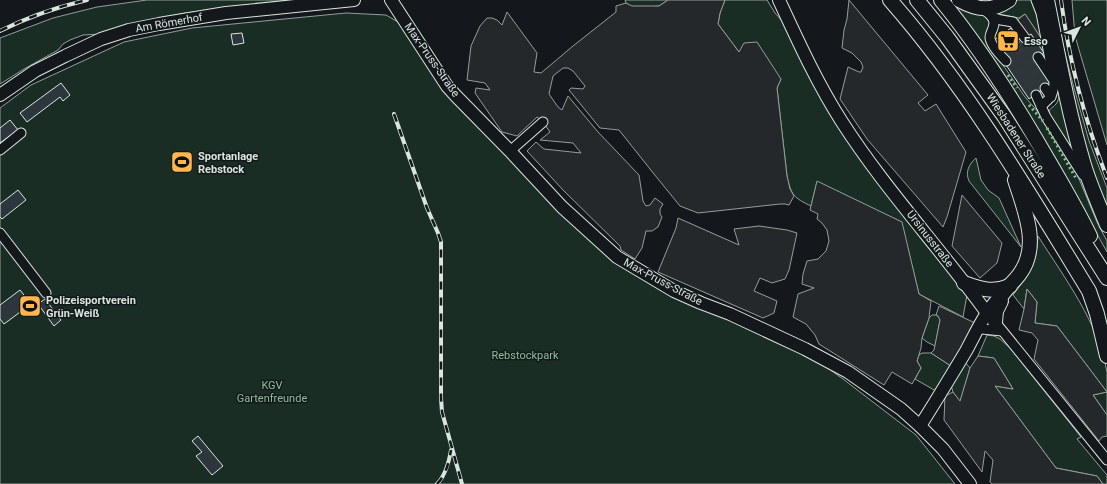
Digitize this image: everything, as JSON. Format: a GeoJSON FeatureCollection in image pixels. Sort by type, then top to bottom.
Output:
{"type":"FeatureCollection","features":[{"type":"Feature","properties":{"kind":"highway","name":"Wiesbadener Straße"},"geometry":{"type":"LineString","coordinates":[[890,0],[943,65],[1007,157]]}},
{"type":"Feature","properties":{"kind":"highway","name":"Wiesbadener Straße"},"geometry":{"type":"LineString","coordinates":[[917,0],[947,37],[1004,116],[1107,278]]}},
{"type":"Feature","properties":{"kind":"highway"},"geometry":{"type":"LineString","coordinates":[[941,0],[982,54],[1013,101],[1063,185],[1080,217],[1107,275]]}},
{"type":"Feature","properties":{"kind":"highway"},"geometry":{"type":"LineString","coordinates":[[959,0],[987,12],[989,8],[999,6],[1009,0]]}},
{"type":"Feature","properties":{"kind":"highway"},"geometry":{"type":"LineString","coordinates":[[1047,0],[1062,77],[1084,165],[1107,225]]}},
{"type":"Feature","properties":{"kind":"highway"},"geometry":{"type":"LineString","coordinates":[[995,322],[1013,283],[1021,273],[1029,258],[1031,244],[1029,228],[1007,157]]}},
{"type":"Feature","properties":{"kind":"highway"},"geometry":{"type":"LineString","coordinates":[[1007,157],[1089,291],[1107,316]]}},
{"type":"Feature","properties":{"kind":"highway"},"geometry":{"type":"LineString","coordinates":[[964,282],[989,290],[1004,288],[1013,283]]}},
{"type":"Feature","properties":{"kind":"highway"},"geometry":{"type":"LineString","coordinates":[[1089,291],[1097,314],[1107,356]]}},
{"type":"Feature","properties":{"kind":"main road","name":"Am Römerhof"},"geometry":{"type":"LineString","coordinates":[[0,94],[35,72],[65,56],[102,39],[129,30],[226,13],[354,0]]}},
{"type":"Feature","properties":{"kind":"main road","name":"Max-Pruss-Straße"},"geometry":{"type":"LineString","coordinates":[[391,0],[448,86],[459,99],[562,207],[617,257],[674,291],[730,314],[805,349],[848,372],[901,409],[920,426],[943,449],[970,484]]}},
{"type":"Feature","properties":{"kind":"main road","name":"Ursinusstraße"},"geometry":{"type":"LineString","coordinates":[[779,0],[818,81],[841,121],[865,157],[995,322]]}},
{"type":"Feature","properties":{"kind":"main road"},"geometry":{"type":"LineString","coordinates":[[972,339],[982,329],[987,321],[995,322]]}},
{"type":"Feature","properties":{"kind":"main road"},"geometry":{"type":"LineString","coordinates":[[920,426],[945,387],[979,324],[995,322]]}},
{"type":"Feature","properties":{"kind":"street"},"geometry":{"type":"LineString","coordinates":[[1036,0],[1041,12],[1054,81],[1054,89],[1051,97],[1041,106]]}},
{"type":"Feature","properties":{"kind":"street"},"geometry":{"type":"LineString","coordinates":[[987,12],[1001,20],[1016,24],[1025,38]]}},
{"type":"Feature","properties":{"kind":"street"},"geometry":{"type":"LineString","coordinates":[[987,12],[995,22],[990,40],[1005,57]]}},
{"type":"Feature","properties":{"kind":"street"},"geometry":{"type":"LineString","coordinates":[[1038,57],[1054,81]]}},
{"type":"Feature","properties":{"kind":"street"},"geometry":{"type":"LineString","coordinates":[[1045,88],[1051,97]]}},
{"type":"Feature","properties":{"kind":"street"},"geometry":{"type":"LineString","coordinates":[[1034,96],[1091,186]]}},
{"type":"Feature","properties":{"kind":"street"},"geometry":{"type":"LineString","coordinates":[[510,151],[543,122]]}},
{"type":"Feature","properties":{"kind":"street"},"geometry":{"type":"LineString","coordinates":[[0,150],[21,133]]}},
{"type":"Feature","properties":{"kind":"street"},"geometry":{"type":"LineString","coordinates":[[0,233],[46,293]]}},
{"type":"Feature","properties":{"kind":"street"},"geometry":{"type":"LineString","coordinates":[[982,329],[995,322]]}},
{"type":"Feature","properties":{"kind":"street","name":"Ursinusstraße"},"geometry":{"type":"LineString","coordinates":[[995,322],[1107,460]]}},
{"type":"Feature","properties":{"kind":"green space"},"geometry":{"type":"Polygon","coordinates":[[[147,0],[294,0],[185,13],[154,19],[101,34],[83,35],[63,44],[58,50],[0,84],[0,38],[53,18],[97,7],[147,0]]]}},
{"type":"Feature","properties":{"kind":"green space"},"geometry":{"type":"Polygon","coordinates":[[[625,0],[668,0],[659,6],[632,8],[626,3],[625,0]]]}},
{"type":"Feature","properties":{"kind":"green space"},"geometry":{"type":"Polygon","coordinates":[[[725,0],[767,0],[783,22],[816,88],[840,130],[882,187],[967,295],[963,317],[919,294],[901,222],[817,182],[811,206],[801,201],[794,195],[790,188],[787,176],[777,88],[781,79],[739,52],[718,24],[725,0]]]}},
{"type":"Feature","properties":{"kind":"green space"},"geometry":{"type":"Polygon","coordinates":[[[948,0],[984,15],[990,23],[992,49],[1025,97],[1040,114],[1077,174],[1097,222],[1107,241],[1107,252],[1060,168],[948,0]]]}},
{"type":"Feature","properties":{"kind":"green space"},"geometry":{"type":"Polygon","coordinates":[[[1015,0],[1034,0],[1047,58],[1045,58],[1035,42],[1041,38],[1025,14],[1019,18],[994,13],[1015,0]]]}},
{"type":"Feature","properties":{"kind":"green space"},"geometry":{"type":"Polygon","coordinates":[[[1072,0],[1107,0],[1107,145],[1075,36],[1072,0]]]}},
{"type":"Feature","properties":{"kind":"green space"},"geometry":{"type":"Polygon","coordinates":[[[346,13],[386,15],[398,22],[405,29],[453,100],[613,260],[804,351],[916,435],[955,484],[0,484],[0,108],[31,85],[124,42],[192,28],[346,13]]]}},
{"type":"Feature","properties":{"kind":"green space"},"geometry":{"type":"Polygon","coordinates":[[[1060,34],[1089,141],[1107,188],[1107,214],[1081,136],[1060,34]]]}},
{"type":"Feature","properties":{"kind":"green space"},"geometry":{"type":"Polygon","coordinates":[[[1059,94],[1077,158],[1049,115],[1050,110],[1055,106],[1059,98],[1059,94]]]}},
{"type":"Feature","properties":{"kind":"green space"},"geometry":{"type":"Polygon","coordinates":[[[976,158],[981,180],[988,190],[999,198],[1021,247],[969,181],[967,174],[968,168],[976,158]]]}},
{"type":"Feature","properties":{"kind":"green space"},"geometry":{"type":"Polygon","coordinates":[[[1038,236],[1080,302],[1097,337],[1107,373],[1107,392],[1057,326],[1035,323],[1037,302],[1027,289],[1024,309],[1013,295],[1025,279],[1034,262],[1038,236]]]}},
{"type":"Feature","properties":{"kind":"green space"},"geometry":{"type":"Polygon","coordinates":[[[932,315],[938,316],[940,320],[935,346],[922,338],[929,318],[932,315]]]}},
{"type":"Feature","properties":{"kind":"green space"},"geometry":{"type":"Polygon","coordinates":[[[987,335],[1000,339],[1010,348],[1081,437],[1077,439],[1107,475],[1107,484],[1103,484],[1097,476],[1056,468],[995,386],[1013,389],[994,358],[978,356],[987,335]]]}},
{"type":"Feature","properties":{"kind":"green space"},"geometry":{"type":"Polygon","coordinates":[[[922,353],[931,353],[951,366],[936,391],[915,379],[921,368],[917,361],[919,355],[922,353]]]}},
{"type":"Feature","properties":{"kind":"green space"},"geometry":{"type":"Polygon","coordinates":[[[964,361],[970,368],[960,402],[953,392],[951,385],[964,361]]]}},
{"type":"Feature","properties":{"kind":"green space"},"geometry":{"type":"Polygon","coordinates":[[[1107,392],[1107,415],[1093,395],[1107,392]]]}},
{"type":"Feature","properties":{"kind":"shaded area"},"geometry":{"type":"Polygon","coordinates":[[[668,0],[725,0],[718,24],[739,52],[744,43],[757,42],[781,79],[777,88],[787,176],[790,189],[794,196],[789,205],[780,204],[698,213],[680,206],[619,130],[600,128],[569,90],[571,88],[583,89],[585,86],[573,71],[568,68],[563,68],[553,76],[549,94],[558,107],[562,110],[568,96],[598,132],[639,175],[643,201],[646,206],[650,205],[655,198],[663,204],[660,209],[660,214],[662,217],[658,227],[652,231],[646,231],[642,248],[635,259],[621,250],[620,246],[563,190],[527,151],[536,142],[544,149],[581,153],[573,143],[540,140],[550,132],[543,122],[537,117],[517,136],[502,132],[475,93],[476,88],[490,90],[485,83],[467,80],[471,46],[480,26],[487,18],[497,20],[502,25],[507,12],[537,53],[534,72],[541,73],[616,12],[616,6],[626,3],[632,6],[659,6],[668,0]]]}},
{"type":"Feature","properties":{"kind":"shaded area"},"geometry":{"type":"Polygon","coordinates":[[[849,0],[928,95],[918,103],[925,111],[936,104],[966,152],[943,227],[867,139],[840,99],[848,67],[861,72],[863,67],[861,62],[852,53],[842,48],[849,0]]]}},
{"type":"Feature","properties":{"kind":"shaded area"},"geometry":{"type":"Polygon","coordinates":[[[1025,14],[1041,38],[1030,46],[1014,23],[1025,14]]]}},
{"type":"Feature","properties":{"kind":"shaded area"},"geometry":{"type":"Polygon","coordinates":[[[817,181],[902,222],[919,294],[931,301],[929,318],[922,338],[917,361],[921,368],[912,384],[892,372],[884,385],[819,344],[815,335],[806,324],[793,317],[798,294],[814,288],[802,284],[807,261],[818,259],[826,251],[829,241],[827,230],[817,219],[818,214],[810,210],[817,181]]]}},
{"type":"Feature","properties":{"kind":"shaded area"},"geometry":{"type":"Polygon","coordinates":[[[962,195],[1002,243],[997,263],[980,278],[952,246],[962,195]]]}},
{"type":"Feature","properties":{"kind":"shaded area"},"geometry":{"type":"Polygon","coordinates":[[[678,218],[739,245],[734,229],[759,226],[797,233],[789,270],[785,279],[772,283],[760,278],[754,291],[777,301],[774,313],[763,318],[658,272],[676,228],[678,218]]]}},
{"type":"Feature","properties":{"kind":"shaded area"},"geometry":{"type":"Polygon","coordinates":[[[1027,289],[1037,302],[1035,323],[1057,326],[1107,392],[1093,395],[1107,415],[1107,436],[1102,437],[1099,441],[1034,359],[1038,340],[1032,333],[1019,330],[1027,289]]]}},
{"type":"Feature","properties":{"kind":"shaded area"},"geometry":{"type":"Polygon","coordinates":[[[939,306],[975,323],[951,366],[931,353],[934,350],[940,320],[936,315],[939,306]]]}},
{"type":"Feature","properties":{"kind":"shaded area"},"geometry":{"type":"Polygon","coordinates":[[[978,356],[994,358],[1013,389],[995,386],[1056,468],[1097,476],[1103,484],[992,484],[990,482],[993,460],[985,451],[982,472],[944,420],[945,396],[953,392],[960,401],[970,368],[978,356]]]}},
{"type":"Feature","properties":{"kind":"building"},"geometry":{"type":"Polygon","coordinates":[[[1011,28],[1021,41],[1004,53],[994,40],[1011,28]]]}},
{"type":"Feature","properties":{"kind":"building"},"geometry":{"type":"Polygon","coordinates":[[[242,33],[244,43],[233,45],[231,34],[242,33]]]}},
{"type":"Feature","properties":{"kind":"building"},"geometry":{"type":"Polygon","coordinates":[[[1031,34],[1044,53],[1034,60],[1051,84],[1029,99],[1004,62],[1003,53],[1031,34]]]}},
{"type":"Feature","properties":{"kind":"building"},"geometry":{"type":"Polygon","coordinates":[[[61,83],[70,95],[63,101],[60,97],[27,122],[20,113],[61,83]]]}},
{"type":"Feature","properties":{"kind":"building"},"geometry":{"type":"Polygon","coordinates":[[[10,120],[18,130],[0,143],[0,128],[10,120]]]}},
{"type":"Feature","properties":{"kind":"building"},"geometry":{"type":"Polygon","coordinates":[[[18,190],[26,200],[2,219],[0,217],[0,204],[18,190]]]}},
{"type":"Feature","properties":{"kind":"building"},"geometry":{"type":"Polygon","coordinates":[[[20,290],[31,304],[4,324],[0,319],[0,305],[20,290]]]}},
{"type":"Feature","properties":{"kind":"building"},"geometry":{"type":"Polygon","coordinates":[[[45,299],[61,320],[54,326],[38,304],[45,299]]]}},
{"type":"Feature","properties":{"kind":"building"},"geometry":{"type":"Polygon","coordinates":[[[198,436],[223,466],[212,475],[196,456],[202,452],[192,441],[198,436]]]}},
{"type":"Feature","properties":{"kind":"tunnel"},"geometry":{"type":"LineString","coordinates":[[1025,38],[1026,41],[1017,47],[1045,88]]}},
{"type":"Feature","properties":{"kind":"tunnel"},"geometry":{"type":"LineString","coordinates":[[1026,41],[1038,57]]}},
{"type":"Feature","properties":{"kind":"tunnel"},"geometry":{"type":"LineString","coordinates":[[1017,47],[1008,54],[1036,95]]}},
{"type":"Feature","properties":{"kind":"railway"},"geometry":{"type":"LineString","coordinates":[[0,31],[43,13],[87,0]]}},
{"type":"Feature","properties":{"kind":"railway"},"geometry":{"type":"LineString","coordinates":[[1061,0],[1073,68],[1085,113],[1107,178]]}},
{"type":"Feature","properties":{"kind":"railway"},"geometry":{"type":"LineString","coordinates":[[394,114],[427,208],[441,242],[442,412],[462,484]]}},
{"type":"Feature","properties":{"kind":"railway"},"geometry":{"type":"LineString","coordinates":[[437,484],[445,472],[451,450]]}},
{"type":"Feature","properties":{"kind":"hedge"},"geometry":{"type":"LineString","coordinates":[[1008,75],[1017,88]]}},
{"type":"Feature","properties":{"kind":"hedge"},"geometry":{"type":"LineString","coordinates":[[1029,105],[1043,121]]}},
{"type":"Feature","properties":{"kind":"hedge"},"geometry":{"type":"LineString","coordinates":[[1047,128],[1077,180]]}},
{"type":"Feature","properties":{"kind":"place","name":"Esso"},"geometry":{"type":"Point","coordinates":[1008,41]}},
{"type":"Feature","properties":{"kind":"place","name":"Sportanlage Rebstock"},"geometry":{"type":"Point","coordinates":[182,162]}},
{"type":"Feature","properties":{"kind":"place","name":"Polizeisportverein Grün-Weiß"},"geometry":{"type":"Point","coordinates":[30,306]}},
{"type":"Feature","properties":{"kind":"park label","name":"Rebstockpark"},"geometry":{"type":"Point","coordinates":[525,355]}},
{"type":"Feature","properties":{"kind":"park label","name":"KGV Gartenfreunde"},"geometry":{"type":"Point","coordinates":[272,391]}}]}
